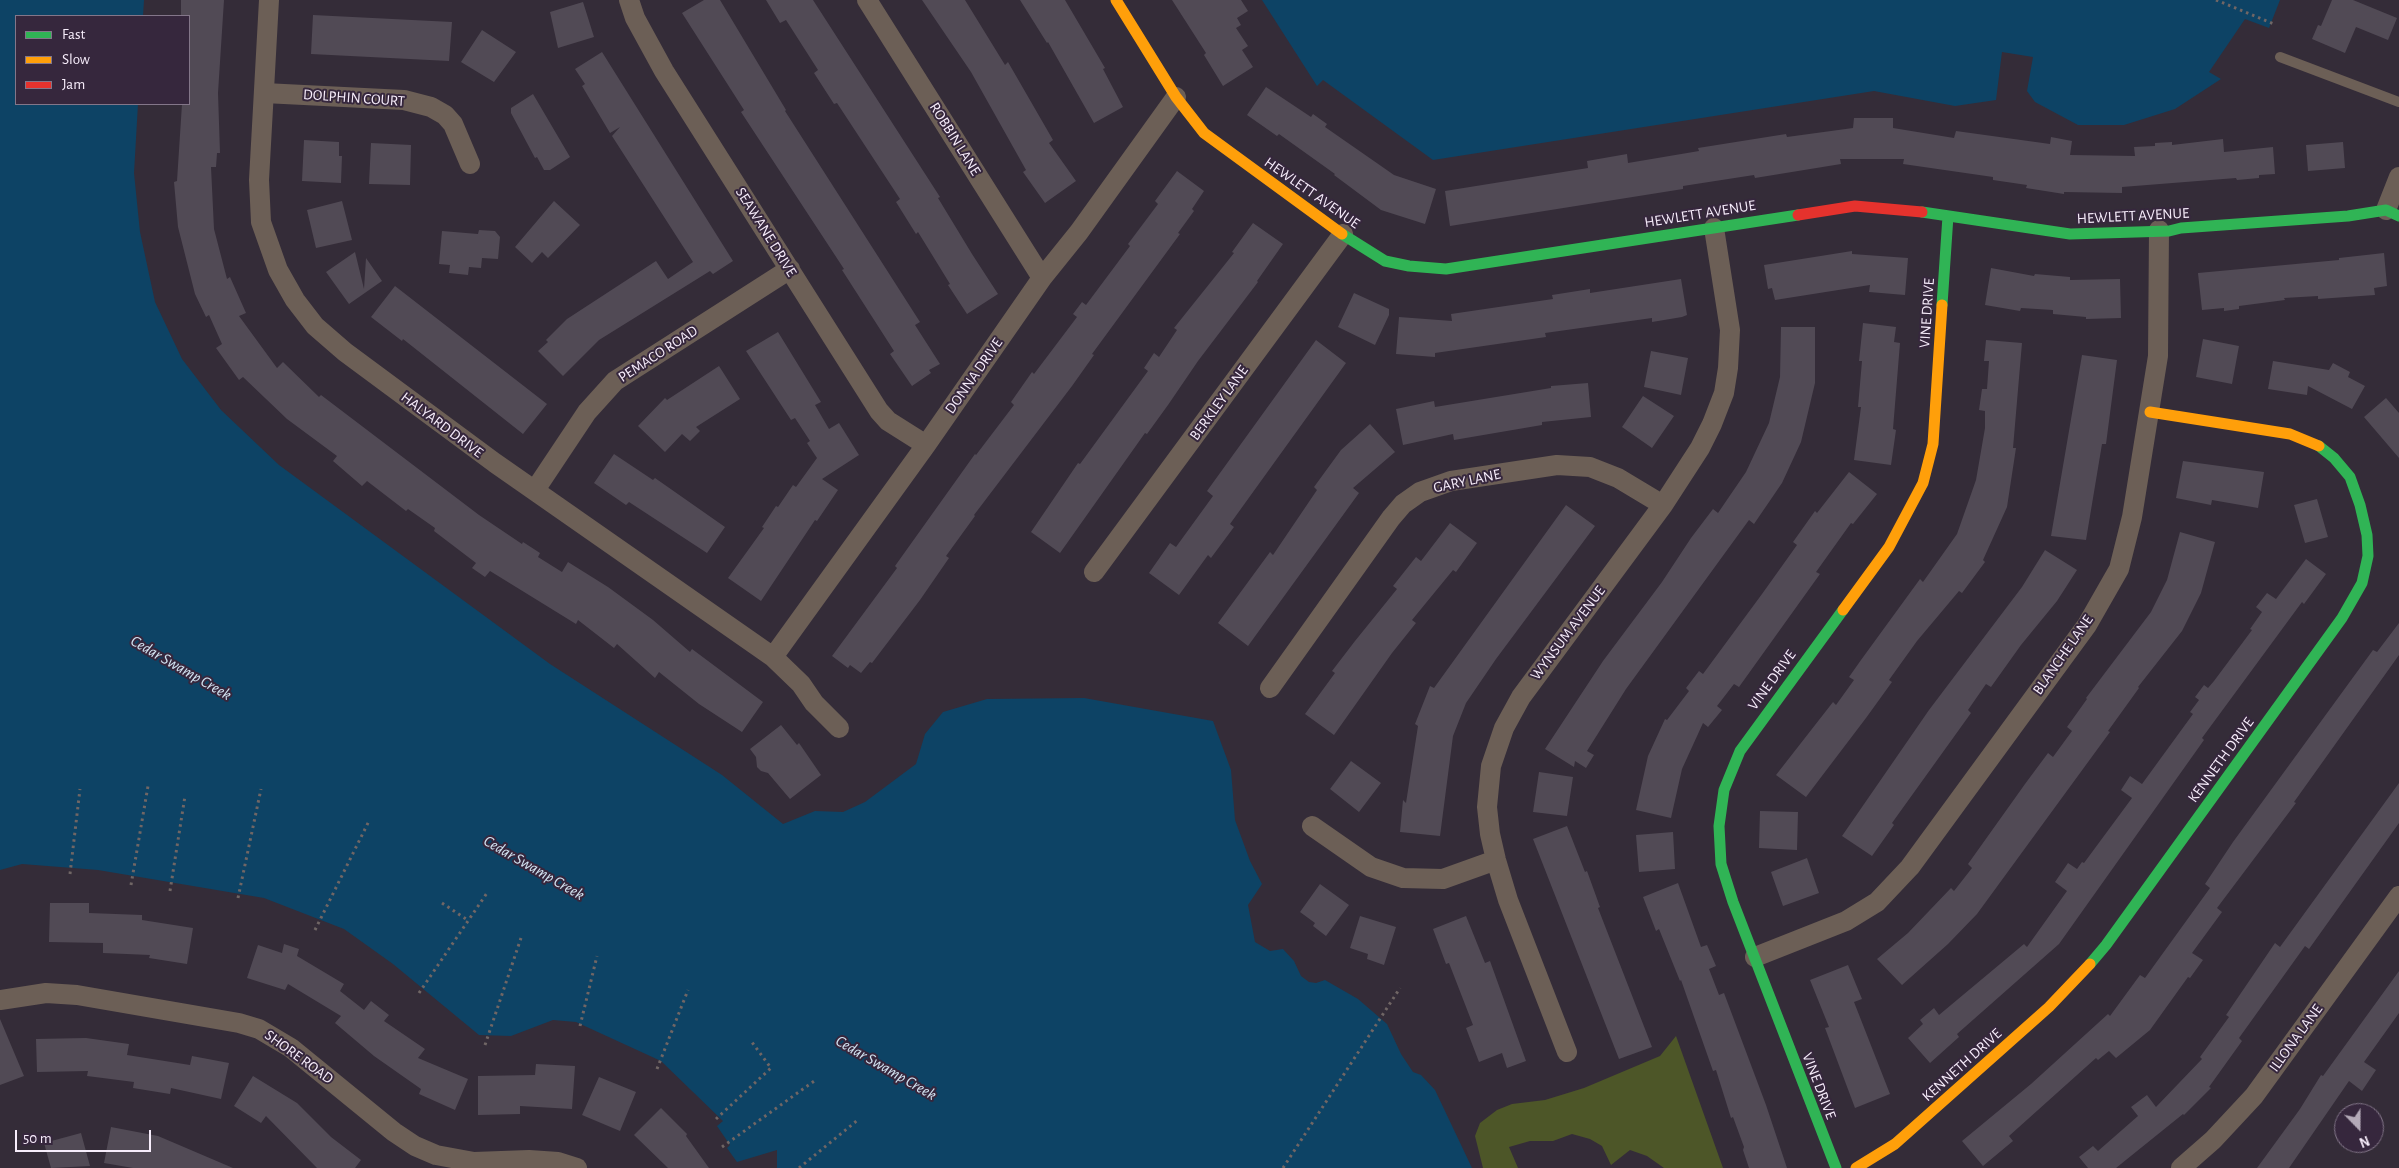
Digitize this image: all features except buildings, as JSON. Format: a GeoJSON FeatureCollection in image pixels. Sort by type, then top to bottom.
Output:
{"type":"FeatureCollection","features":[{"type":"Feature","properties":{"kind":"street","name":"HALYARD DRIVE"},"geometry":{"type":"LineString","coordinates":[[269,0],[259,180],[261,222],[278,270],[294,300],[316,326],[345,352],[494,463],[773,656],[801,684],[814,703],[839,728]]}},
{"type":"Feature","properties":{"kind":"street","name":"SEAWANE DRIVE"},"geometry":{"type":"LineString","coordinates":[[629,0],[635,18],[664,71],[879,411],[888,420],[926,445]]}},
{"type":"Feature","properties":{"kind":"street","name":"ROBBIN LANE"},"geometry":{"type":"LineString","coordinates":[[867,0],[1042,278]]}},
{"type":"Feature","properties":{"kind":"street","name":"HEWLETT AVENUE"},"geometry":{"type":"LineString","coordinates":[[1116,0],[1176,97],[1194,123],[1214,142],[1322,222],[1385,261],[1409,266],[1446,269],[1855,206],[1892,208],[2070,234],[2110,235],[2392,213]]}},
{"type":"Feature","properties":{"kind":"street","name":"DOLPHIN COURT"},"geometry":{"type":"LineString","coordinates":[[264,92],[404,100],[431,107],[446,115],[453,124],[470,164]]}},
{"type":"Feature","properties":{"kind":"street","name":"DONNA DRIVE"},"geometry":{"type":"LineString","coordinates":[[773,656],[926,445],[1042,278],[1079,232],[1176,97]]}},
{"type":"Feature","properties":{"kind":"street"},"geometry":{"type":"LineString","coordinates":[[2392,213],[2399,177]]}},
{"type":"Feature","properties":{"kind":"street","name":"VINE DRIVE"},"geometry":{"type":"LineString","coordinates":[[1836,1168],[1821,1134],[1733,902],[1722,864],[1719,826],[1724,790],[1740,751],[1889,547],[1923,483],[1933,444],[1948,216]]}},
{"type":"Feature","properties":{"kind":"street","name":"WYNSUM AVENUE"},"geometry":{"type":"LineString","coordinates":[[1567,1052],[1508,900],[1496,860],[1490,834],[1487,806],[1491,766],[1504,728],[1521,697],[1663,505],[1700,448],[1712,424],[1726,384],[1730,330],[1714,228]]}},
{"type":"Feature","properties":{"kind":"street","name":"BLANCHE LANE"},"geometry":{"type":"LineString","coordinates":[[1755,957],[1846,921],[1877,902],[1910,867],[2086,625],[2119,568],[2132,517],[2158,356],[2160,326],[2159,230]]}},
{"type":"Feature","properties":{"kind":"street","name":"BERKLEY LANE"},"geometry":{"type":"LineString","coordinates":[[1094,572],[1343,234]]}},
{"type":"Feature","properties":{"kind":"street","name":"PEMACO ROAD"},"geometry":{"type":"LineString","coordinates":[[535,490],[587,412],[615,381],[790,269]]}},
{"type":"Feature","properties":{"kind":"street","name":"KENNETH DRIVE"},"geometry":{"type":"LineString","coordinates":[[1856,1168],[1895,1144],[2049,1007],[2090,964],[2106,945],[2342,618],[2362,583],[2368,556],[2360,505],[2350,477],[2334,458],[2324,450],[2290,434],[2150,412]]}},
{"type":"Feature","properties":{"kind":"street","name":"GARY LANE"},"geometry":{"type":"LineString","coordinates":[[1270,688],[1391,518],[1403,504],[1420,492],[1451,481],[1557,465],[1590,467],[1618,478],[1663,505]]}},
{"type":"Feature","properties":{"kind":"street"},"geometry":{"type":"LineString","coordinates":[[1312,826],[1371,867],[1403,878],[1443,879],[1496,860]]}},
{"type":"Feature","properties":{"kind":"street","name":"ILLONA LANE"},"geometry":{"type":"LineString","coordinates":[[2181,1168],[2213,1140],[2254,1096],[2399,896]]}},
{"type":"Feature","properties":{"kind":"street","name":"SHORE ROAD"},"geometry":{"type":"LineString","coordinates":[[0,1000],[46,993],[77,995],[239,1023],[259,1029],[291,1048],[394,1132],[415,1146],[436,1156],[474,1162],[528,1160],[558,1162],[576,1168]]}},
{"type":"Feature","properties":{"kind":"lane"},"geometry":{"type":"LineString","coordinates":[[2280,57],[2399,102]]}},
{"type":"Feature","properties":{"kind":"path"},"geometry":{"type":"LineString","coordinates":[[2216,0],[2274,24]]}},
{"type":"Feature","properties":{"kind":"path"},"geometry":{"type":"LineString","coordinates":[[131,885],[148,786]]}},
{"type":"Feature","properties":{"kind":"path"},"geometry":{"type":"LineString","coordinates":[[70,874],[80,789]]}},
{"type":"Feature","properties":{"kind":"path"},"geometry":{"type":"LineString","coordinates":[[238,898],[261,789]]}},
{"type":"Feature","properties":{"kind":"path"},"geometry":{"type":"LineString","coordinates":[[170,891],[186,796]]}},
{"type":"Feature","properties":{"kind":"path"},"geometry":{"type":"LineString","coordinates":[[315,930],[368,822]]}},
{"type":"Feature","properties":{"kind":"path"},"geometry":{"type":"LineString","coordinates":[[419,993],[488,893]]}},
{"type":"Feature","properties":{"kind":"path"},"geometry":{"type":"LineString","coordinates":[[442,903],[469,920]]}},
{"type":"Feature","properties":{"kind":"path"},"geometry":{"type":"LineString","coordinates":[[486,1045],[521,938]]}},
{"type":"Feature","properties":{"kind":"path"},"geometry":{"type":"LineString","coordinates":[[580,1026],[597,956]]}},
{"type":"Feature","properties":{"kind":"path"},"geometry":{"type":"LineString","coordinates":[[1283,1168],[1400,988]]}},
{"type":"Feature","properties":{"kind":"path"},"geometry":{"type":"LineString","coordinates":[[657,1069],[688,990]]}},
{"type":"Feature","properties":{"kind":"path"},"geometry":{"type":"LineString","coordinates":[[716,1119],[772,1068],[751,1041]]}},
{"type":"Feature","properties":{"kind":"path"},"geometry":{"type":"LineString","coordinates":[[722,1148],[818,1079]]}},
{"type":"Feature","properties":{"kind":"path"},"geometry":{"type":"LineString","coordinates":[[799,1168],[859,1119]]}},
{"type":"Feature","properties":{"kind":"green space"},"geometry":{"type":"Polygon","coordinates":[[[1676,1036],[1723,1168],[1664,1168],[1647,1156],[1630,1150],[1611,1165],[1602,1146],[1590,1139],[1572,1134],[1553,1141],[1530,1141],[1509,1147],[1518,1168],[1483,1168],[1475,1136],[1480,1123],[1497,1110],[1512,1104],[1545,1100],[1584,1088],[1660,1056],[1676,1036]]]}},
{"type":"Feature","properties":{"kind":"water","name":"Cedar Swamp Creek"},"geometry":{"type":"Polygon","coordinates":[[[0,0],[144,0],[143,15],[15,15],[15,105],[138,105],[134,173],[140,232],[155,302],[182,359],[221,410],[279,465],[550,664],[722,775],[783,824],[815,811],[843,812],[865,802],[916,764],[925,734],[943,712],[987,699],[1084,698],[1213,721],[1231,770],[1235,820],[1250,861],[1262,884],[1248,905],[1255,942],[1270,951],[1283,949],[1294,961],[1301,976],[1309,982],[1316,983],[1325,980],[1358,999],[1387,1024],[1401,1054],[1413,1072],[1421,1075],[1435,1090],[1472,1168],[777,1168],[777,1150],[737,1162],[727,1148],[730,1145],[717,1126],[723,1121],[661,1061],[576,1022],[553,1020],[511,1036],[479,1035],[393,964],[344,929],[264,898],[98,870],[22,864],[0,870],[0,0]]]}},
{"type":"Feature","properties":{"kind":"water"},"geometry":{"type":"Polygon","coordinates":[[[1262,0],[2280,0],[2269,28],[2245,19],[2209,72],[2221,79],[2175,109],[2124,125],[2078,125],[2035,102],[2027,91],[2033,57],[2002,52],[1996,100],[1955,106],[1874,91],[1433,160],[1323,80],[1317,86],[1262,0]]]}},
{"type":"Feature","properties":{"kind":"traffic: fast"},"geometry":{"type":"LineString","coordinates":[[1922,212],[2070,234],[2169,231],[2181,228],[2348,216],[2386,210],[2399,216]]}},
{"type":"Feature","properties":{"kind":"traffic: fast"},"geometry":{"type":"LineString","coordinates":[[1342,234],[1385,261],[1409,266],[1446,269],[1798,215]]}},
{"type":"Feature","properties":{"kind":"traffic: fast"},"geometry":{"type":"LineString","coordinates":[[1942,305],[1948,216]]}},
{"type":"Feature","properties":{"kind":"traffic: fast"},"geometry":{"type":"LineString","coordinates":[[2090,964],[2106,945],[2342,618],[2362,583],[2368,556],[2367,535],[2360,505],[2350,477],[2334,458],[2319,446]]}},
{"type":"Feature","properties":{"kind":"traffic: fast"},"geometry":{"type":"LineString","coordinates":[[1836,1168],[1733,902],[1721,864],[1719,826],[1724,790],[1740,751],[1843,610]]}},
{"type":"Feature","properties":{"kind":"traffic: slow"},"geometry":{"type":"LineString","coordinates":[[1116,0],[1176,97],[1204,133],[1342,234]]}},
{"type":"Feature","properties":{"kind":"traffic: slow"},"geometry":{"type":"LineString","coordinates":[[1843,610],[1889,547],[1923,483],[1933,444],[1942,305]]}},
{"type":"Feature","properties":{"kind":"traffic: slow"},"geometry":{"type":"LineString","coordinates":[[2150,412],[2290,434],[2319,446]]}},
{"type":"Feature","properties":{"kind":"traffic: slow"},"geometry":{"type":"LineString","coordinates":[[1856,1168],[1895,1144],[2049,1007],[2090,964]]}},
{"type":"Feature","properties":{"kind":"traffic: jam"},"geometry":{"type":"LineString","coordinates":[[1798,215],[1855,206],[1922,212]]}}]}
